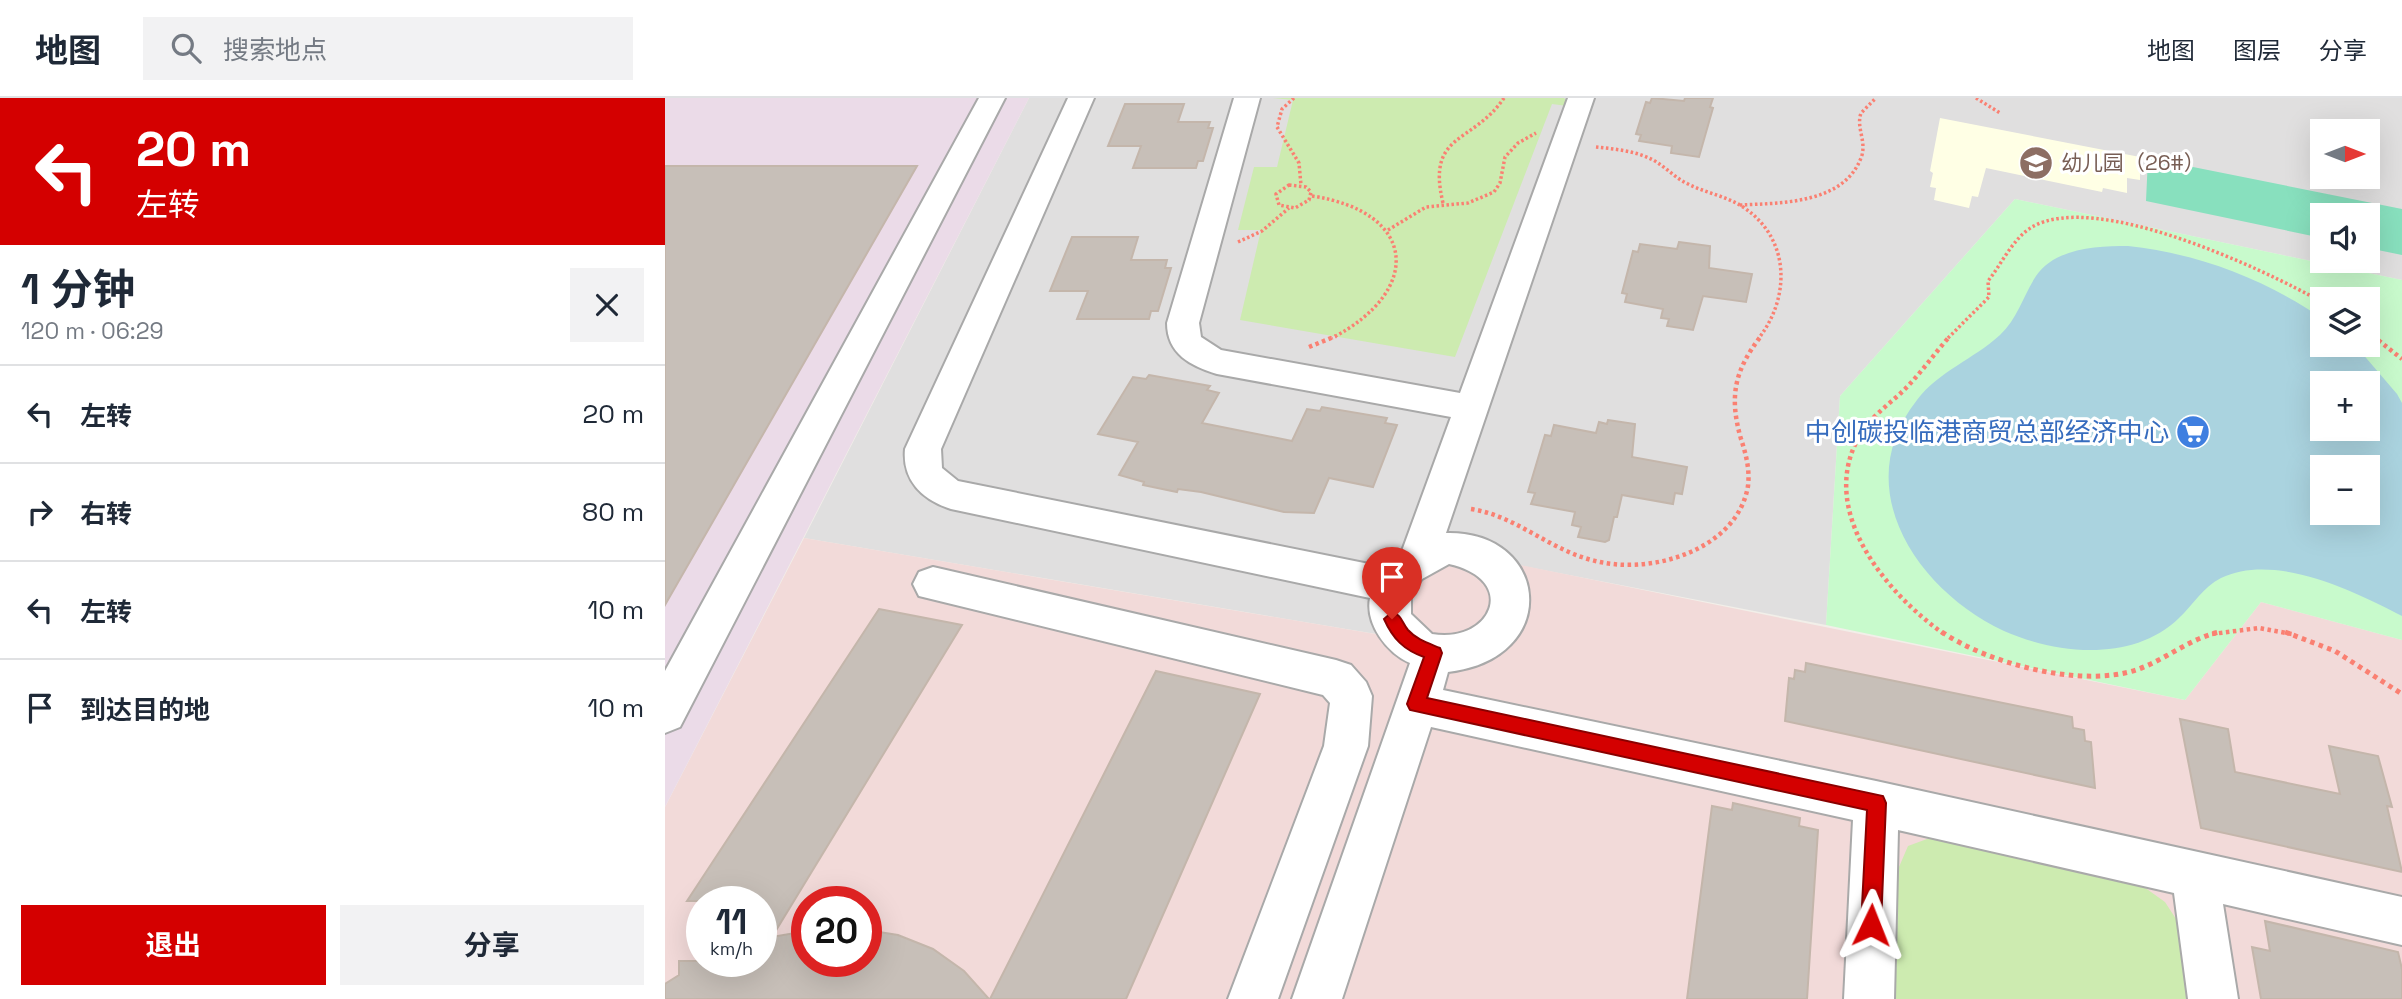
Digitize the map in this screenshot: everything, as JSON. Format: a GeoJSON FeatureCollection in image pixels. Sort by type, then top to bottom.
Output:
{"type":"FeatureCollection","features":[{"type":"Feature","properties":{"kind":"street"},"geometry":{"type":"LineString","coordinates":[[665,713],[992,98]]}},
{"type":"Feature","properties":{"kind":"street"},"geometry":{"type":"LineString","coordinates":[[1081,98],[923,449],[921,460],[927,478],[951,494],[1405,572],[1431,551],[1449,548],[1485,555],[1498,565],[1508,579],[1510,611],[1503,627],[1490,640],[1473,650],[1454,654],[1434,653],[1415,646],[1401,634],[1392,619],[1389,602],[1405,572],[1435,508],[1573,122]]}},
{"type":"Feature","properties":{"kind":"street"},"geometry":{"type":"LineString","coordinates":[[1247,98],[1183,323],[1184,338],[1195,352],[1217,362],[1471,408]]}},
{"type":"Feature","properties":{"kind":"street"},"geometry":{"type":"LineString","coordinates":[[933,584],[1336,680],[1351,696],[1351,718],[1346,746],[1253,999]]}},
{"type":"Feature","properties":{"kind":"street"},"geometry":{"type":"LineString","coordinates":[[1317,999],[1434,653]]}},
{"type":"Feature","properties":{"kind":"street"},"geometry":{"type":"LineString","coordinates":[[1416,704],[1877,803],[2402,921]]}},
{"type":"Feature","properties":{"kind":"street"},"geometry":{"type":"LineString","coordinates":[[1868,999],[1877,803]]}},
{"type":"Feature","properties":{"kind":"street"},"geometry":{"type":"LineString","coordinates":[[2195,875],[2213,999]]}},
{"type":"Feature","properties":{"kind":"path"},"geometry":{"type":"LineString","coordinates":[[1294,98],[1282,109],[1277,127],[1299,163],[1300,185]]}},
{"type":"Feature","properties":{"kind":"path"},"geometry":{"type":"LineString","coordinates":[[1444,204],[1436,177],[1444,151],[1458,137],[1491,115],[1504,98]]}},
{"type":"Feature","properties":{"kind":"path"},"geometry":{"type":"LineString","coordinates":[[1739,205],[1773,204],[1817,196],[1850,177],[1863,153],[1858,117],[1864,106],[1876,98]]}},
{"type":"Feature","properties":{"kind":"path"},"geometry":{"type":"LineString","coordinates":[[1976,98],[2000,113]]}},
{"type":"Feature","properties":{"kind":"path"},"geometry":{"type":"LineString","coordinates":[[1388,230],[1414,212],[1444,204],[1468,203],[1495,192],[1500,183],[1505,158],[1518,143],[1531,134],[1573,122],[1621,150],[1651,160],[1680,180],[1747,210],[1773,243],[1781,264],[1783,283],[1780,302],[1770,323],[1749,347],[1739,366],[1733,404],[1735,425],[1748,469],[1739,508],[1724,530],[1706,546],[1683,556],[1633,566],[1603,563],[1573,555],[1544,542],[1507,518],[1486,511],[1435,508]]}},
{"type":"Feature","properties":{"kind":"path"},"geometry":{"type":"LineString","coordinates":[[1289,208],[1279,205],[1276,194],[1289,185],[1300,185],[1309,189],[1312,196]]}},
{"type":"Feature","properties":{"kind":"path"},"geometry":{"type":"LineString","coordinates":[[1203,251],[1233,244],[1262,231],[1289,208],[1306,203],[1312,196]]}},
{"type":"Feature","properties":{"kind":"path"},"geometry":{"type":"LineString","coordinates":[[1303,348],[1338,336],[1360,322],[1387,292],[1396,261],[1388,230],[1358,209],[1312,196]]}},
{"type":"Feature","properties":{"kind":"path"},"geometry":{"type":"LineString","coordinates":[[2310,296],[2254,266],[2161,233],[2079,218],[2064,217],[2039,223],[2032,227],[1988,281],[1989,298],[1957,328],[1909,385],[1866,423],[1849,463],[1847,490],[1851,515],[1868,555],[1891,588],[1932,625],[1981,653],[2041,670],[2123,674],[2160,662],[2196,639],[2225,630],[2261,628],[2301,636],[2339,652],[2402,694]]}},
{"type":"Feature","properties":{"kind":"path"},"geometry":{"type":"LineString","coordinates":[[2380,342],[2402,359]]}},
{"type":"Feature","properties":{"kind":"shaded area"},"geometry":{"type":"Polygon","coordinates":[[[665,98],[1029,98],[665,807],[665,98]]]}},
{"type":"Feature","properties":{"kind":"shaded area"},"geometry":{"type":"Polygon","coordinates":[[[1029,98],[2402,98],[2402,280],[2369,273],[2380,273],[2380,203],[2310,203],[2310,261],[2015,199],[1840,396],[1826,625],[1436,549],[1400,638],[804,538],[1029,98]]]}},
{"type":"Feature","properties":{"kind":"shaded area","name":"幼儿园（26#）"},"geometry":{"type":"Polygon","coordinates":[[[1940,118],[2140,157],[2140,180],[2127,178],[2127,193],[2103,188],[2102,192],[1986,168],[1978,197],[1972,196],[1969,208],[1934,200],[1936,188],[1930,187],[1933,173],[1930,171],[1940,118]]]}},
{"type":"Feature","properties":{"kind":"shaded area"},"geometry":{"type":"Polygon","coordinates":[[[804,538],[1399,638],[1436,548],[2185,700],[2261,602],[2402,640],[2402,999],[665,999],[665,807],[804,538]]]}},
{"type":"Feature","properties":{"kind":"green space"},"geometry":{"type":"Polygon","coordinates":[[[1273,98],[1564,98],[1568,102],[1567,106],[1552,104],[1455,357],[1240,320],[1261,230],[1238,230],[1254,167],[1277,167],[1293,100],[1273,98]]]}},
{"type":"Feature","properties":{"kind":"green space"},"geometry":{"type":"Polygon","coordinates":[[[2148,158],[2372,203],[2310,203],[2310,235],[2146,201],[2148,158]]]}},
{"type":"Feature","properties":{"kind":"green space"},"geometry":{"type":"Polygon","coordinates":[[[2015,199],[2310,261],[2310,273],[2369,273],[2402,280],[2402,640],[2261,602],[2185,700],[1826,625],[1840,396],[2015,199]]]}},
{"type":"Feature","properties":{"kind":"green space"},"geometry":{"type":"Polygon","coordinates":[[[2380,205],[2402,209],[2402,255],[2380,250],[2380,205]]]}},
{"type":"Feature","properties":{"kind":"green space"},"geometry":{"type":"Polygon","coordinates":[[[1927,839],[1964,839],[2111,873],[2144,887],[2165,902],[2178,922],[2189,964],[2193,999],[1887,999],[1890,888],[1908,846],[1927,839]]]}},
{"type":"Feature","properties":{"kind":"water"},"geometry":{"type":"Polygon","coordinates":[[[2128,246],[2154,250],[2229,270],[2276,291],[2310,311],[2310,357],[2365,357],[2377,371],[2310,371],[2310,441],[2380,441],[2380,374],[2397,394],[2402,403],[2402,616],[2338,586],[2314,578],[2265,569],[2242,571],[2215,582],[2203,591],[2179,618],[2161,632],[2140,642],[2118,648],[2071,649],[2025,639],[2004,631],[1973,613],[1944,590],[1920,564],[1902,534],[1891,501],[1889,468],[1897,434],[1926,390],[2000,335],[2044,267],[2065,254],[2090,248],[2128,246]]]}},
{"type":"Feature","properties":{"kind":"building"},"geometry":{"type":"Polygon","coordinates":[[[1652,98],[1684,101],[1685,98],[1713,98],[1710,107],[1713,108],[1699,157],[1671,153],[1672,146],[1639,141],[1641,135],[1636,134],[1646,102],[1650,103],[1652,98]]]}},
{"type":"Feature","properties":{"kind":"building"},"geometry":{"type":"Polygon","coordinates":[[[1125,104],[1184,104],[1178,122],[1210,122],[1208,128],[1213,128],[1203,161],[1198,161],[1196,168],[1133,168],[1141,146],[1108,146],[1125,104]]]}},
{"type":"Feature","properties":{"kind":"building"},"geometry":{"type":"Polygon","coordinates":[[[665,166],[917,166],[665,605],[665,166]]]}},
{"type":"Feature","properties":{"kind":"building"},"geometry":{"type":"Polygon","coordinates":[[[1072,237],[1138,237],[1131,260],[1167,260],[1165,268],[1171,268],[1158,311],[1151,311],[1149,319],[1077,319],[1088,291],[1050,291],[1072,237]]]}},
{"type":"Feature","properties":{"kind":"building"},"geometry":{"type":"Polygon","coordinates":[[[1679,242],[1710,246],[1709,268],[1752,274],[1746,302],[1703,296],[1693,330],[1667,326],[1669,319],[1661,318],[1663,309],[1625,302],[1627,294],[1622,293],[1633,251],[1638,252],[1640,244],[1677,249],[1679,242]]]}},
{"type":"Feature","properties":{"kind":"building"},"geometry":{"type":"Polygon","coordinates":[[[1149,375],[1210,386],[1207,390],[1219,393],[1202,423],[1292,441],[1307,409],[1320,411],[1322,407],[1387,418],[1385,423],[1397,425],[1373,487],[1329,478],[1314,513],[1284,512],[1201,492],[1178,489],[1177,492],[1143,485],[1144,482],[1119,475],[1138,442],[1098,434],[1133,377],[1146,379],[1149,375]]]}},
{"type":"Feature","properties":{"kind":"building"},"geometry":{"type":"Polygon","coordinates":[[[1608,420],[1635,424],[1632,457],[1687,467],[1682,494],[1675,493],[1673,504],[1622,495],[1609,540],[1605,542],[1578,537],[1581,527],[1572,525],[1575,512],[1531,504],[1535,493],[1528,492],[1545,435],[1551,436],[1554,425],[1596,433],[1599,422],[1607,424],[1608,420]]]}},
{"type":"Feature","properties":{"kind":"building"},"geometry":{"type":"Polygon","coordinates":[[[879,609],[962,625],[803,886],[791,886],[791,906],[777,929],[777,886],[697,886],[879,609]]]}},
{"type":"Feature","properties":{"kind":"building"},"geometry":{"type":"Polygon","coordinates":[[[1806,663],[2072,717],[2073,728],[2084,730],[2085,741],[2091,742],[2095,788],[1785,721],[1789,678],[1794,679],[1795,670],[1805,672],[1806,663]]]}},
{"type":"Feature","properties":{"kind":"building"},"geometry":{"type":"Polygon","coordinates":[[[1156,671],[1260,694],[1126,999],[990,999],[1156,671]]]}},
{"type":"Feature","properties":{"kind":"building"},"geometry":{"type":"Polygon","coordinates":[[[2180,719],[2228,729],[2235,772],[2340,794],[2329,746],[2378,756],[2392,807],[2387,806],[2402,872],[2201,828],[2180,719]]]}},
{"type":"Feature","properties":{"kind":"building"},"geometry":{"type":"Polygon","coordinates":[[[1733,803],[1800,818],[1799,826],[1818,830],[1807,999],[1687,999],[1712,806],[1732,810],[1733,803]]]}},
{"type":"Feature","properties":{"kind":"building"},"geometry":{"type":"Polygon","coordinates":[[[2265,921],[2398,952],[2402,969],[2402,999],[2261,999],[2252,947],[2270,951],[2265,921]]]}},
{"type":"Feature","properties":{"kind":"building"},"geometry":{"type":"Polygon","coordinates":[[[882,932],[898,935],[933,949],[964,971],[989,999],[665,999],[665,984],[679,975],[679,961],[686,961],[686,977],[777,977],[777,936],[791,934],[791,977],[882,977],[882,932]]]}},
{"type":"Feature","properties":{"kind":"place","name":"幼儿园（26#）"},"geometry":{"type":"Point","coordinates":[2036,163]}},
{"type":"Feature","properties":{"kind":"place","name":"中创碳投临港商贸总部经济中心"},"geometry":{"type":"Point","coordinates":[2193,432]}},
{"type":"Feature","properties":{"kind":"route"},"geometry":{"type":"LineString","coordinates":[[1392,619],[1401,634],[1415,646],[1434,653],[1416,704],[1877,803],[1871,925]]}}]}
